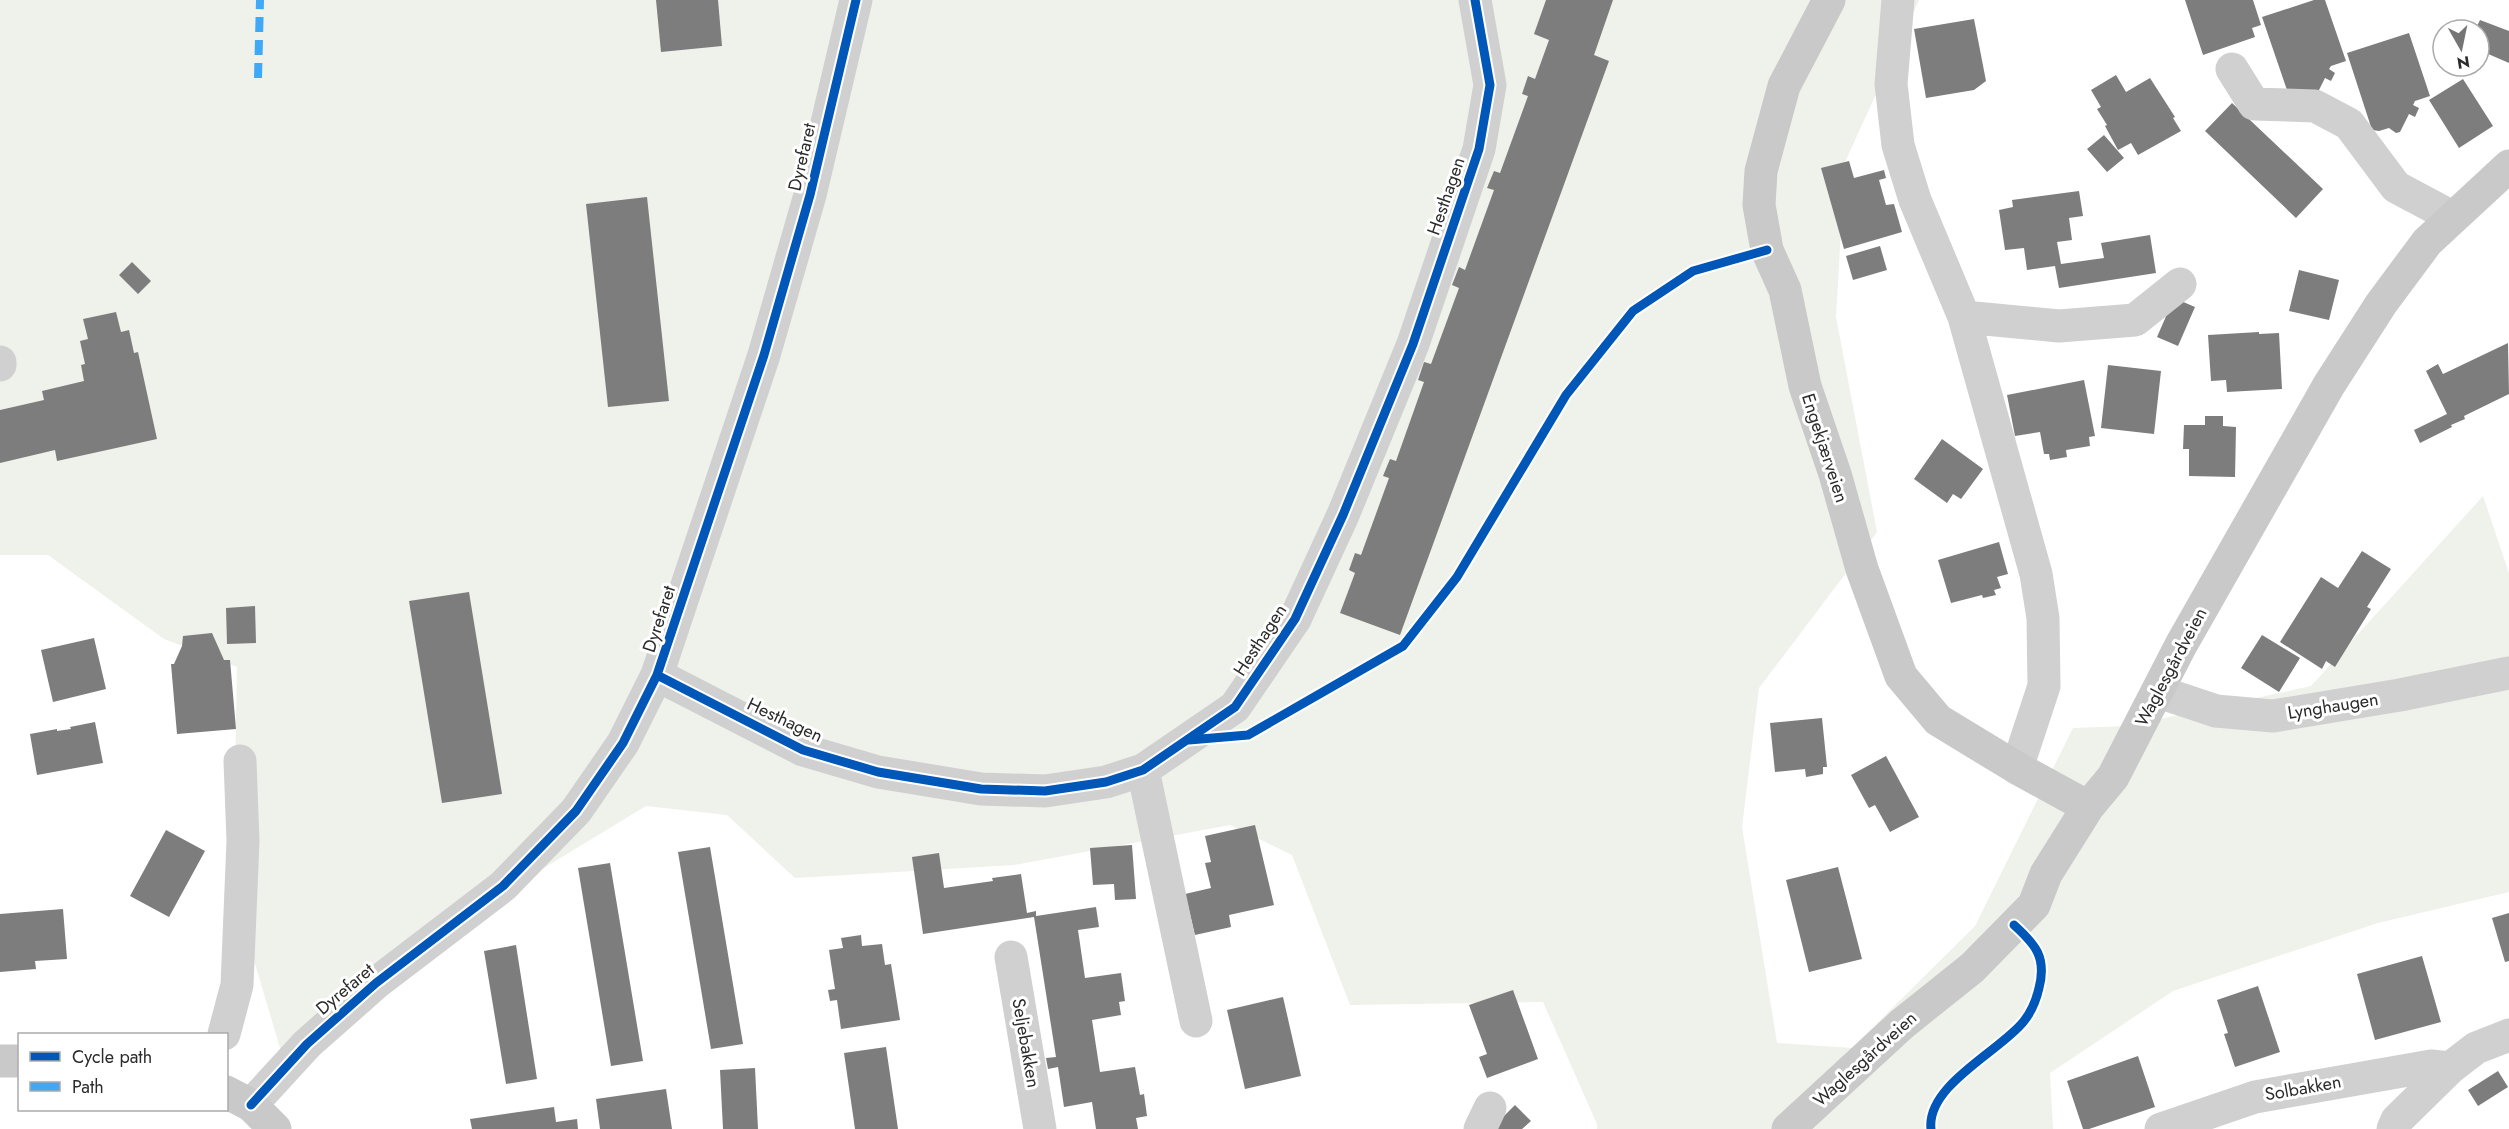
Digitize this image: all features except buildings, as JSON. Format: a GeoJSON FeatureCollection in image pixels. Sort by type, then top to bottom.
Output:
{"type":"FeatureCollection","features":[{"type":"Feature","properties":{"kind":"main road","name":"Engekjærveien"},"geometry":{"type":"LineString","coordinates":[[1829,0],[1784,86],[1761,171],[1759,205],[1767,250],[1785,290],[1805,386],[1835,474],[1862,569],[1901,676],[1938,720],[2017,768],[2088,807]]}},
{"type":"Feature","properties":{"kind":"main road","name":"Waglesgårdveien"},"geometry":{"type":"LineString","coordinates":[[1788,1129],[1902,1023],[1972,968],[2034,905],[2046,874],[2088,807],[2113,777],[2159,692],[2181,645],[2329,385],[2381,304],[2427,242],[2509,166]]}},
{"type":"Feature","properties":{"kind":"main road"},"geometry":{"type":"LineString","coordinates":[[0,1061],[18,1061]]}},
{"type":"Feature","properties":{"kind":"main road"},"geometry":{"type":"LineString","coordinates":[[239,1098],[275,1129]]}},
{"type":"Feature","properties":{"kind":"street","name":"Dyrefaret"},"geometry":{"type":"LineString","coordinates":[[239,1098],[307,1044],[376,983],[503,886],[576,811],[623,743],[657,675],[764,355],[810,195],[856,0]]}},
{"type":"Feature","properties":{"kind":"street","name":"Hesthagen"},"geometry":{"type":"LineString","coordinates":[[657,675],[803,750],[878,772],[981,789],[1045,791],[1106,782],[1143,770],[1235,707],[1295,620],[1343,515],[1413,344],[1479,149],[1490,85],[1475,0]]}},
{"type":"Feature","properties":{"kind":"street"},"geometry":{"type":"LineString","coordinates":[[1898,0],[1891,84],[1898,145],[1915,200],[1964,316],[2036,574],[2043,618],[2044,686],[2017,768]]}},
{"type":"Feature","properties":{"kind":"street"},"geometry":{"type":"LineString","coordinates":[[2232,69],[2254,104],[2315,106],[2349,124],[2396,187],[2443,212],[2450,219]]}},
{"type":"Feature","properties":{"kind":"street"},"geometry":{"type":"LineString","coordinates":[[1964,316],[2059,326],[2135,320],[2180,284]]}},
{"type":"Feature","properties":{"kind":"street","name":"Lynghaugen"},"geometry":{"type":"LineString","coordinates":[[2159,692],[2216,711],[2273,716],[2400,695],[2509,673]]}},
{"type":"Feature","properties":{"kind":"street"},"geometry":{"type":"LineString","coordinates":[[225,1033],[237,985],[243,841],[240,761]]}},
{"type":"Feature","properties":{"kind":"street"},"geometry":{"type":"LineString","coordinates":[[1143,770],[1196,1021]]}},
{"type":"Feature","properties":{"kind":"street","name":"Seljebakken"},"geometry":{"type":"LineString","coordinates":[[1011,957],[1040,1129]]}},
{"type":"Feature","properties":{"kind":"street"},"geometry":{"type":"LineString","coordinates":[[2393,1129],[2397,1120],[2450,1068],[2476,1048],[2509,1035]]}},
{"type":"Feature","properties":{"kind":"street","name":"Solbakken"},"geometry":{"type":"LineString","coordinates":[[2161,1129],[2254,1097],[2431,1066],[2450,1068]]}},
{"type":"Feature","properties":{"kind":"shaded area"},"geometry":{"type":"Polygon","coordinates":[[[0,0],[1919,0],[1845,162],[1836,317],[1877,532],[1759,688],[1742,827],[1777,1043],[1852,1048],[1975,926],[2073,728],[2129,726],[2311,686],[2483,496],[2509,573],[2509,892],[2378,923],[2173,991],[2050,1073],[2053,1129],[1597,1129],[1597,1124],[1543,1002],[1350,1005],[1292,855],[1230,825],[1014,865],[795,878],[727,815],[646,806],[455,922],[283,1058],[233,890],[237,667],[164,639],[48,555],[0,555],[0,0]]]}},
{"type":"Feature","properties":{"kind":"marked path"},"geometry":{"type":"LineString","coordinates":[[258,78],[260,0]]}},
{"type":"Feature","properties":{"kind":"cycle path"},"geometry":{"type":"LineString","coordinates":[[251,1105],[307,1044],[376,983],[503,886],[576,811],[623,743],[657,675],[764,355],[810,195],[856,0]]}},
{"type":"Feature","properties":{"kind":"cycle path"},"geometry":{"type":"LineString","coordinates":[[657,675],[803,750],[878,772],[981,789],[1045,791],[1106,782],[1143,770],[1235,707],[1295,619],[1343,515],[1413,344],[1479,149],[1490,85],[1475,0]]}},
{"type":"Feature","properties":{"kind":"cycle path"},"geometry":{"type":"LineString","coordinates":[[1189,740],[1248,735],[1403,646],[1457,577],[1566,395],[1633,311],[1693,271],[1767,250]]}},
{"type":"Feature","properties":{"kind":"cycle path"},"geometry":{"type":"LineString","coordinates":[[1931,1129],[1933,1113],[1940,1098],[1952,1083],[2013,1032],[2027,1017],[2033,1006],[2041,977],[2040,959],[2033,945],[2014,925]]}}]}
